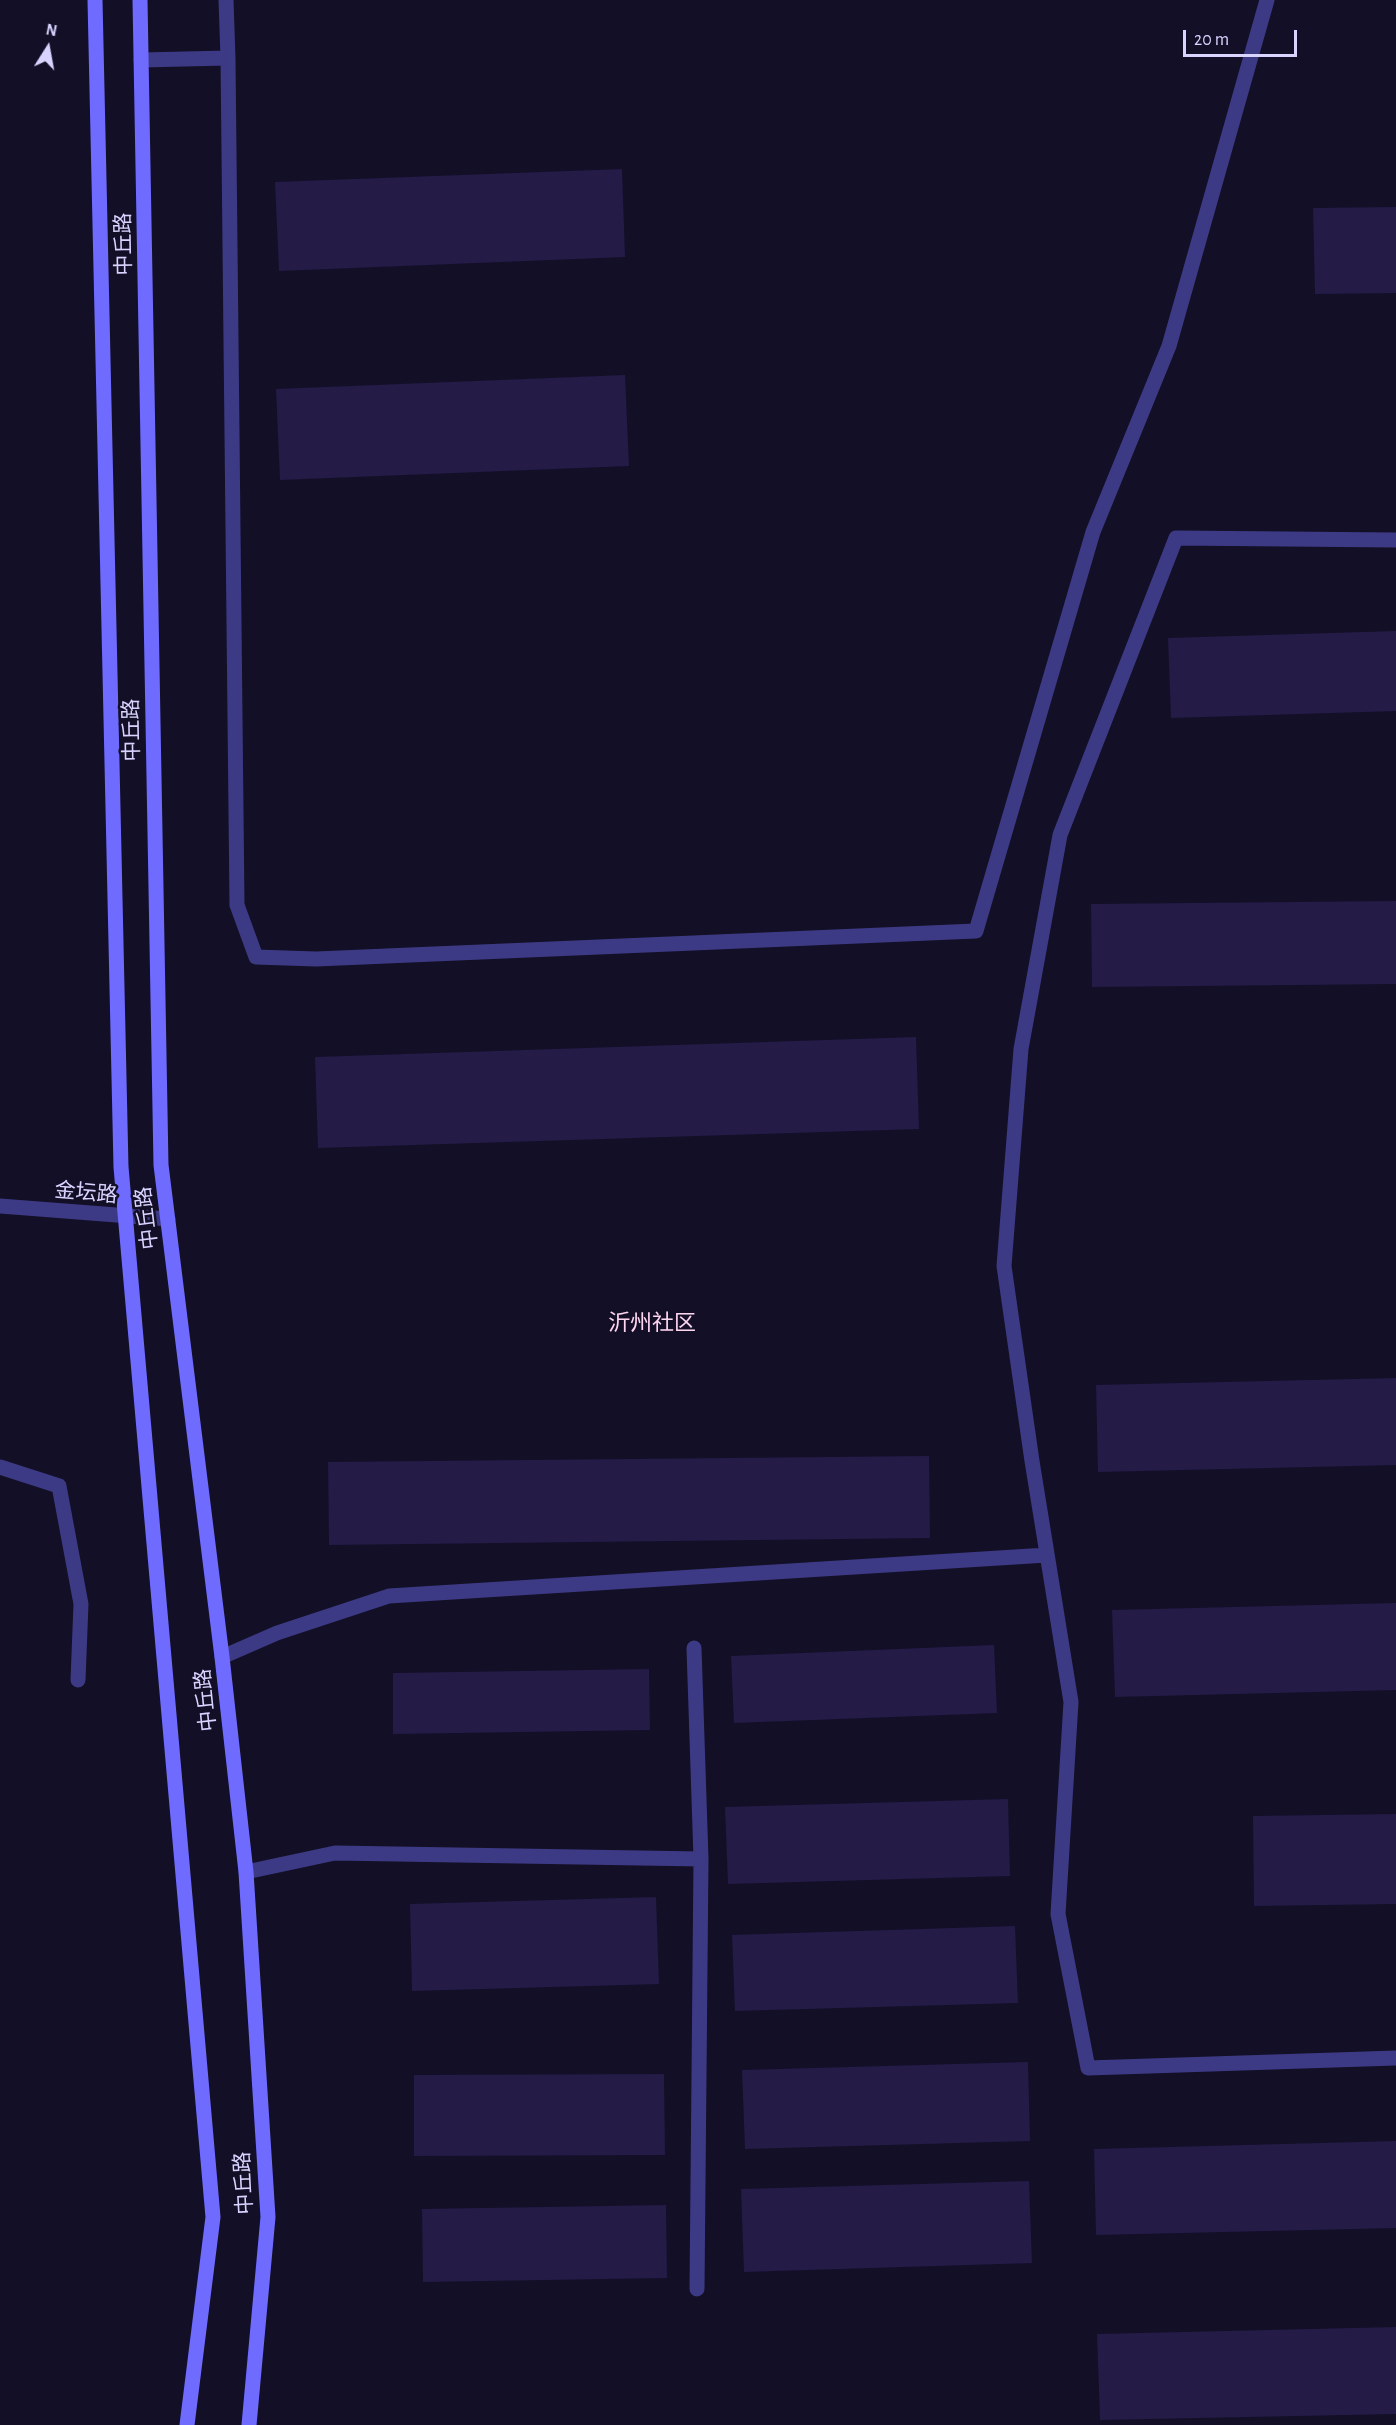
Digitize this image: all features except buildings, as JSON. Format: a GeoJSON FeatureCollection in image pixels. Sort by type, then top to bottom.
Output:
{"type":"FeatureCollection","features":[{"type":"Feature","properties":{"kind":"main road","name":"中丘路"},"geometry":{"type":"LineString","coordinates":[[95,0],[121,1167],[213,2217],[187,2425]]}},
{"type":"Feature","properties":{"kind":"main road","name":"中丘路"},"geometry":{"type":"LineString","coordinates":[[140,0],[161,1165],[222,1657],[246,1872],[268,2217],[249,2425]]}},
{"type":"Feature","properties":{"kind":"street"},"geometry":{"type":"LineString","coordinates":[[226,0],[237,905],[256,957],[316,959],[976,931],[1093,532],[1168,346],[1267,0]]}},
{"type":"Feature","properties":{"kind":"street"},"geometry":{"type":"LineString","coordinates":[[141,60],[228,58]]}},
{"type":"Feature","properties":{"kind":"street"},"geometry":{"type":"LineString","coordinates":[[1396,540],[1176,538],[1060,835],[1021,1048],[1004,1266],[1071,1702],[1058,1914],[1088,2068],[1396,2058]]}},
{"type":"Feature","properties":{"kind":"street","name":"金坛路"},"geometry":{"type":"LineString","coordinates":[[0,1206],[168,1219]]}},
{"type":"Feature","properties":{"kind":"street"},"geometry":{"type":"LineString","coordinates":[[0,1467],[58,1486],[81,1604],[78,1680]]}},
{"type":"Feature","properties":{"kind":"street"},"geometry":{"type":"LineString","coordinates":[[222,1657],[277,1633],[389,1596],[1047,1555]]}},
{"type":"Feature","properties":{"kind":"street"},"geometry":{"type":"LineString","coordinates":[[694,1648],[701,1859],[697,2289]]}},
{"type":"Feature","properties":{"kind":"street"},"geometry":{"type":"LineString","coordinates":[[246,1872],[335,1853],[701,1859]]}},
{"type":"Feature","properties":{"kind":"district","name":"沂州社区"},"geometry":{"type":"Point","coordinates":[652,1323]}}]}
